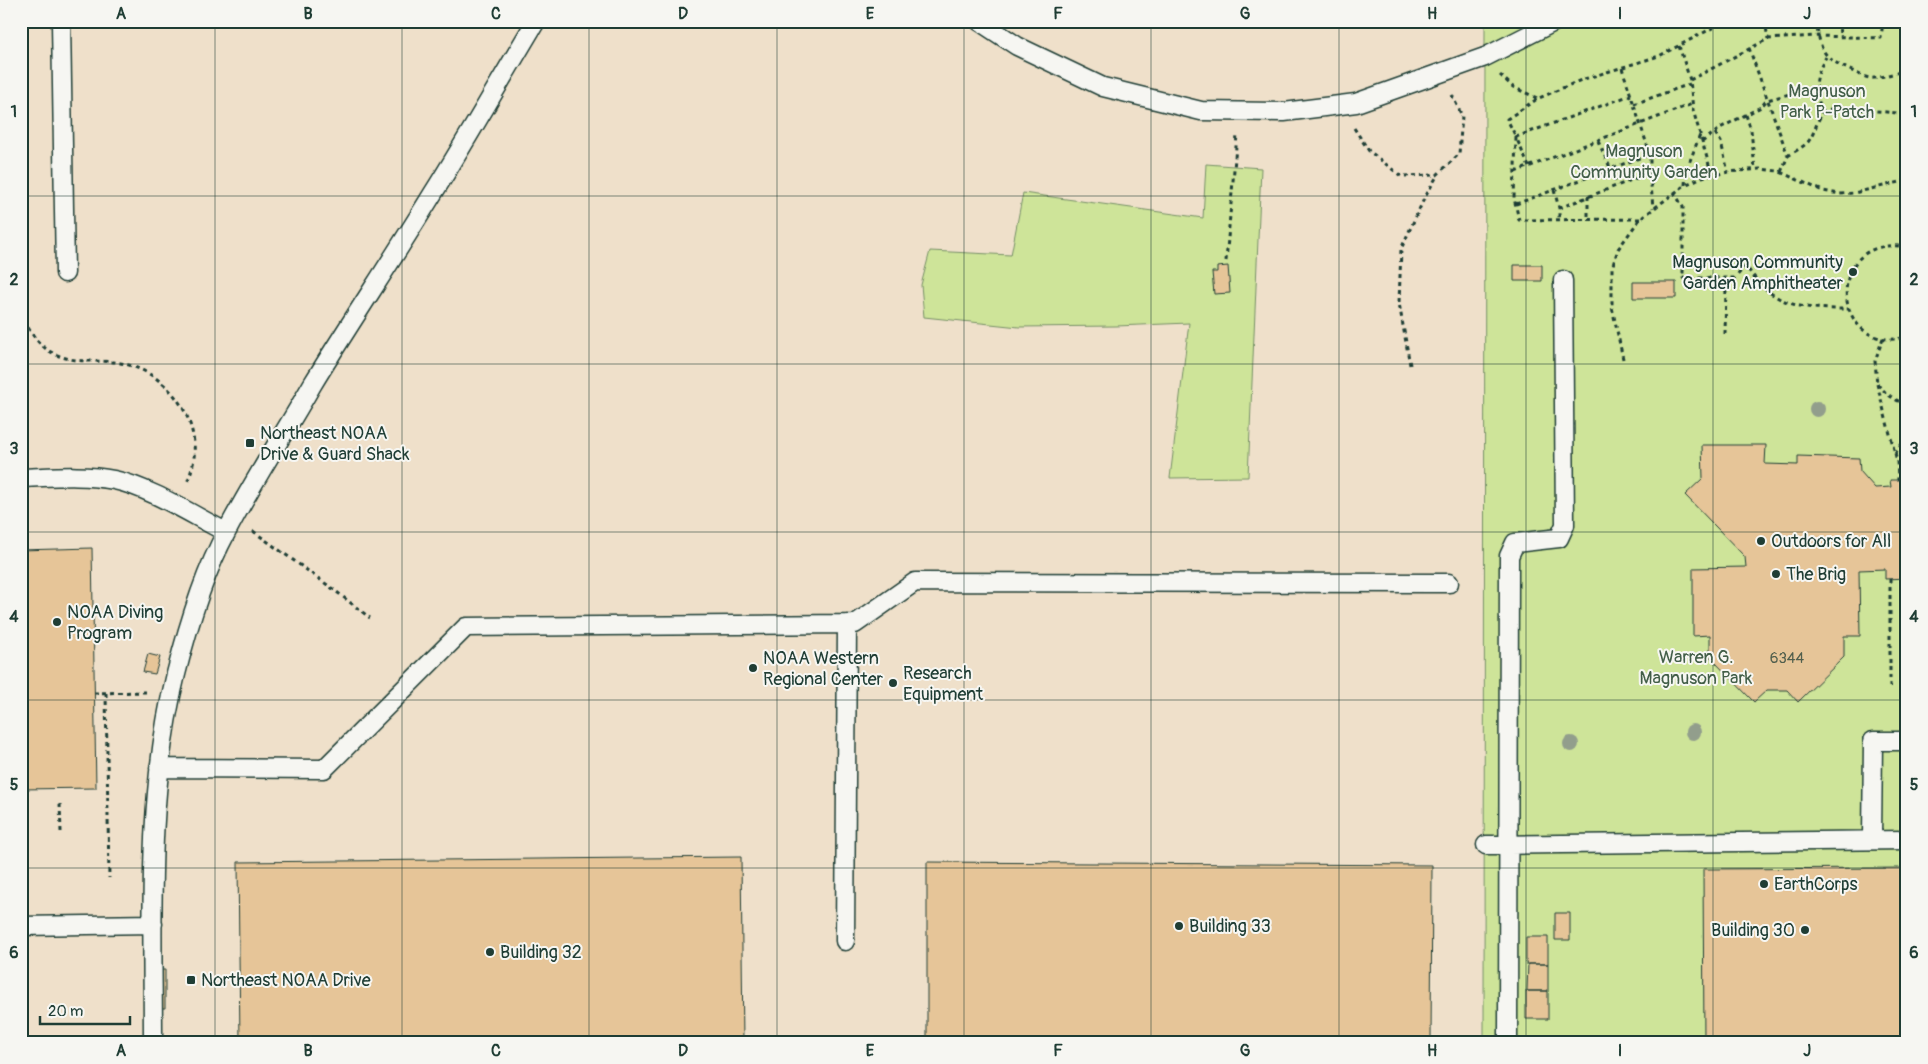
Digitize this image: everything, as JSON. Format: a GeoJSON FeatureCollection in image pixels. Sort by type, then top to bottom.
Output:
{"type":"FeatureCollection","features":[{"type":"Feature","properties":{"kind":"lane"},"geometry":{"type":"LineString","coordinates":[[61,21],[65,273]]}},
{"type":"Feature","properties":{"kind":"lane"},"geometry":{"type":"LineString","coordinates":[[152,1043],[153,834],[158,768],[172,691],[187,633],[206,577],[226,532],[349,324],[432,195],[536,21]]}},
{"type":"Feature","properties":{"kind":"lane"},"geometry":{"type":"LineString","coordinates":[[979,21],[1017,46],[1103,87],[1201,111],[1239,112],[1284,112],[1356,103],[1485,57],[1556,21]]}},
{"type":"Feature","properties":{"kind":"lane"},"geometry":{"type":"LineString","coordinates":[[1508,1043],[1509,556],[1515,543],[1559,538],[1565,525],[1563,280]]}},
{"type":"Feature","properties":{"kind":"lane"},"geometry":{"type":"LineString","coordinates":[[21,478],[84,477],[114,480],[144,490],[226,532]]}},
{"type":"Feature","properties":{"kind":"lane"},"geometry":{"type":"LineString","coordinates":[[158,768],[324,769],[466,627],[854,624],[914,582],[1449,583]]}},
{"type":"Feature","properties":{"kind":"lane"},"geometry":{"type":"LineString","coordinates":[[845,942],[846,624]]}},
{"type":"Feature","properties":{"kind":"lane"},"geometry":{"type":"LineString","coordinates":[[1872,840],[1873,741],[1907,741]]}},
{"type":"Feature","properties":{"kind":"lane"},"geometry":{"type":"LineString","coordinates":[[1486,845],[1907,840]]}},
{"type":"Feature","properties":{"kind":"lane"},"geometry":{"type":"LineString","coordinates":[[21,926],[153,924]]}},
{"type":"Feature","properties":{"kind":"path"},"geometry":{"type":"LineString","coordinates":[[1529,167],[1507,119],[1537,99],[1581,80],[1658,56],[1726,21]]}},
{"type":"Feature","properties":{"kind":"path"},"geometry":{"type":"LineString","coordinates":[[1765,21],[1768,39]]}},
{"type":"Feature","properties":{"kind":"path"},"geometry":{"type":"LineString","coordinates":[[1816,21],[1818,36],[1826,57],[1836,64],[1864,77],[1873,78],[1906,71]]}},
{"type":"Feature","properties":{"kind":"path"},"geometry":{"type":"LineString","coordinates":[[1839,21],[1840,37]]}},
{"type":"Feature","properties":{"kind":"path"},"geometry":{"type":"LineString","coordinates":[[1634,104],[1690,82],[1768,39],[1818,36],[1881,38],[1883,21]]}},
{"type":"Feature","properties":{"kind":"path"},"geometry":{"type":"LineString","coordinates":[[1679,46],[1690,82],[1692,104],[1712,175]]}},
{"type":"Feature","properties":{"kind":"path"},"geometry":{"type":"LineString","coordinates":[[1749,48],[1788,156]]}},
{"type":"Feature","properties":{"kind":"path"},"geometry":{"type":"LineString","coordinates":[[1822,113],[1816,87],[1819,69],[1826,57]]}},
{"type":"Feature","properties":{"kind":"path"},"geometry":{"type":"LineString","coordinates":[[1622,68],[1650,154],[1654,208]]}},
{"type":"Feature","properties":{"kind":"path"},"geometry":{"type":"LineString","coordinates":[[1410,365],[1399,303],[1401,249],[1437,175],[1459,154],[1462,116],[1440,73]]}},
{"type":"Feature","properties":{"kind":"path"},"geometry":{"type":"LineString","coordinates":[[1499,74],[1513,87],[1537,99]]}},
{"type":"Feature","properties":{"kind":"path"},"geometry":{"type":"LineString","coordinates":[[1702,142],[1762,107],[1768,100],[1816,87]]}},
{"type":"Feature","properties":{"kind":"path"},"geometry":{"type":"LineString","coordinates":[[1516,137],[1630,94]]}},
{"type":"Feature","properties":{"kind":"path"},"geometry":{"type":"LineString","coordinates":[[1339,104],[1369,151],[1401,176],[1437,175]]}},
{"type":"Feature","properties":{"kind":"path"},"geometry":{"type":"LineString","coordinates":[[1515,172],[1692,104]]}},
{"type":"Feature","properties":{"kind":"path"},"geometry":{"type":"LineString","coordinates":[[1781,172],[1788,156],[1807,142],[1822,113],[1827,109],[1837,107],[1907,114]]}},
{"type":"Feature","properties":{"kind":"path"},"geometry":{"type":"LineString","coordinates":[[1226,261],[1239,112]]}},
{"type":"Feature","properties":{"kind":"path"},"geometry":{"type":"LineString","coordinates":[[1746,115],[1751,130],[1755,170]]}},
{"type":"Feature","properties":{"kind":"path"},"geometry":{"type":"LineString","coordinates":[[1715,133],[1722,142],[1728,172]]}},
{"type":"Feature","properties":{"kind":"path"},"geometry":{"type":"LineString","coordinates":[[1684,185],[1686,171],[1700,134]]}},
{"type":"Feature","properties":{"kind":"path"},"geometry":{"type":"LineString","coordinates":[[1516,137],[1514,198],[1519,220],[1640,219]]}},
{"type":"Feature","properties":{"kind":"path"},"geometry":{"type":"LineString","coordinates":[[1598,141],[1618,185]]}},
{"type":"Feature","properties":{"kind":"path"},"geometry":{"type":"LineString","coordinates":[[1516,204],[1650,154]]}},
{"type":"Feature","properties":{"kind":"path"},"geometry":{"type":"LineString","coordinates":[[1623,359],[1612,307],[1612,268],[1618,249],[1640,219],[1684,185],[1702,177],[1728,172],[1770,169],[1823,191],[1840,194],[1854,193],[1906,180],[1907,168]]}},
{"type":"Feature","properties":{"kind":"path"},"geometry":{"type":"LineString","coordinates":[[1559,208],[1650,173]]}},
{"type":"Feature","properties":{"kind":"path"},"geometry":{"type":"LineString","coordinates":[[1554,190],[1559,208],[1559,220]]}},
{"type":"Feature","properties":{"kind":"path"},"geometry":{"type":"LineString","coordinates":[[1674,192],[1683,207],[1683,278],[1735,278]]}},
{"type":"Feature","properties":{"kind":"path"},"geometry":{"type":"LineString","coordinates":[[1588,196],[1588,220]]}},
{"type":"Feature","properties":{"kind":"path"},"geometry":{"type":"LineString","coordinates":[[1907,247],[1893,245],[1878,247],[1864,254],[1853,265],[1847,279],[1845,294],[1848,309],[1857,324],[1873,335],[1890,339],[1907,336]]}},
{"type":"Feature","properties":{"kind":"path"},"geometry":{"type":"LineString","coordinates":[[1726,334],[1726,286],[1746,266],[1765,290],[1777,298],[1810,309],[1848,309]]}},
{"type":"Feature","properties":{"kind":"path"},"geometry":{"type":"LineString","coordinates":[[21,313],[28,329],[36,340],[56,355],[82,362],[126,364],[143,370],[166,386],[178,399],[191,428],[194,456],[186,484]]}},
{"type":"Feature","properties":{"kind":"path"},"geometry":{"type":"LineString","coordinates":[[1883,338],[1875,361],[1877,384],[1895,454],[1898,480]]}},
{"type":"Feature","properties":{"kind":"path"},"geometry":{"type":"LineString","coordinates":[[1877,384],[1890,396],[1907,404]]}},
{"type":"Feature","properties":{"kind":"path"},"geometry":{"type":"LineString","coordinates":[[1895,454],[1907,436]]}},
{"type":"Feature","properties":{"kind":"path"},"geometry":{"type":"LineString","coordinates":[[248,528],[370,618]]}},
{"type":"Feature","properties":{"kind":"path"},"geometry":{"type":"LineString","coordinates":[[1890,579],[1890,689]]}},
{"type":"Feature","properties":{"kind":"path"},"geometry":{"type":"LineString","coordinates":[[94,694],[152,692]]}},
{"type":"Feature","properties":{"kind":"path"},"geometry":{"type":"LineString","coordinates":[[106,694],[109,878]]}},
{"type":"Feature","properties":{"kind":"path"},"geometry":{"type":"LineString","coordinates":[[60,804],[61,832]]}},
{"type":"Feature","properties":{"kind":"shaded area","name":"NOAA Western Regional Center"},"geometry":{"type":"Polygon","coordinates":[[[21,21],[1485,21],[1484,1043],[21,1043],[21,21]]]}},
{"type":"Feature","properties":{"kind":"green space","name":"Warren G. Magnuson Park"},"geometry":{"type":"Polygon","coordinates":[[[1485,21],[1907,21],[1907,1043],[1484,1043],[1485,21]]]}},
{"type":"Feature","properties":{"kind":"green space"},"geometry":{"type":"Polygon","coordinates":[[[1206,164],[1261,168],[1248,477],[1170,478],[1189,323],[1019,327],[924,317],[921,285],[930,251],[1011,255],[1023,193],[1203,218],[1206,164]]]}},
{"type":"Feature","properties":{"kind":"building"},"geometry":{"type":"Polygon","coordinates":[[[1514,265],[1542,265],[1542,281],[1514,281],[1514,265]]]}},
{"type":"Feature","properties":{"kind":"building"},"geometry":{"type":"Polygon","coordinates":[[[1228,266],[1230,293],[1214,294],[1212,272],[1217,272],[1217,267],[1228,266]]]}},
{"type":"Feature","properties":{"kind":"building"},"geometry":{"type":"Polygon","coordinates":[[[1633,282],[1676,282],[1676,298],[1633,298],[1633,282]]]}},
{"type":"Feature","properties":{"kind":"building","name":"The Brig"},"geometry":{"type":"Polygon","coordinates":[[[1702,445],[1766,445],[1765,464],[1798,465],[1798,456],[1859,458],[1860,471],[1875,488],[1891,487],[1890,480],[1906,480],[1907,578],[1885,579],[1885,569],[1859,570],[1860,636],[1844,636],[1844,657],[1798,702],[1787,690],[1767,690],[1754,702],[1710,657],[1710,635],[1693,636],[1693,568],[1746,567],[1745,557],[1685,495],[1703,478],[1702,445]]]}},
{"type":"Feature","properties":{"kind":"building","name":"NOAA Diving Program"},"geometry":{"type":"Polygon","coordinates":[[[92,548],[96,788],[21,789],[21,550],[92,548]]]}},
{"type":"Feature","properties":{"kind":"building"},"geometry":{"type":"Polygon","coordinates":[[[148,654],[160,657],[155,674],[143,672],[148,654]]]}},
{"type":"Feature","properties":{"kind":"building","name":"Building 32"},"geometry":{"type":"Polygon","coordinates":[[[741,857],[743,1043],[240,1043],[238,862],[741,857]]]}},
{"type":"Feature","properties":{"kind":"building","name":"Building 33"},"geometry":{"type":"Polygon","coordinates":[[[927,862],[1432,865],[1431,1043],[927,1043],[927,862]]]}},
{"type":"Feature","properties":{"kind":"building","name":"Building 30"},"geometry":{"type":"Polygon","coordinates":[[[1907,868],[1907,1043],[1704,1043],[1703,869],[1907,868]]]}},
{"type":"Feature","properties":{"kind":"building"},"geometry":{"type":"Polygon","coordinates":[[[1555,913],[1570,913],[1570,940],[1555,940],[1555,913]]]}},
{"type":"Feature","properties":{"kind":"building"},"geometry":{"type":"Polygon","coordinates":[[[1526,937],[1548,937],[1548,964],[1526,964],[1526,937]]]}},
{"type":"Feature","properties":{"kind":"building"},"geometry":{"type":"Polygon","coordinates":[[[1528,964],[1548,964],[1548,991],[1527,991],[1528,964]]]}},
{"type":"Feature","properties":{"kind":"building"},"geometry":{"type":"Polygon","coordinates":[[[154,970],[165,970],[165,1008],[155,1008],[154,970]]]}},
{"type":"Feature","properties":{"kind":"building"},"geometry":{"type":"Polygon","coordinates":[[[1526,991],[1548,991],[1548,1019],[1526,1019],[1526,991]]]}},
{"type":"Feature","properties":{"kind":"place","name":"Magnuson Community Garden Amphitheater"},"geometry":{"type":"Point","coordinates":[1853,272]}},
{"type":"Feature","properties":{"kind":"place","name":"Northeast NOAA Drive & Guard Shack"},"geometry":{"type":"Point","coordinates":[250,443]}},
{"type":"Feature","properties":{"kind":"place","name":"Outdoors for All"},"geometry":{"type":"Point","coordinates":[1761,541]}},
{"type":"Feature","properties":{"kind":"place","name":"The Brig"},"geometry":{"type":"Point","coordinates":[1776,574]}},
{"type":"Feature","properties":{"kind":"place","name":"NOAA Diving Program"},"geometry":{"type":"Point","coordinates":[57,622]}},
{"type":"Feature","properties":{"kind":"place","name":"NOAA Western Regional Center"},"geometry":{"type":"Point","coordinates":[753,668]}},
{"type":"Feature","properties":{"kind":"place","name":"Research Equipment"},"geometry":{"type":"Point","coordinates":[893,683]}},
{"type":"Feature","properties":{"kind":"place","name":"EarthCorps"},"geometry":{"type":"Point","coordinates":[1764,884]}},
{"type":"Feature","properties":{"kind":"place","name":"Building 33"},"geometry":{"type":"Point","coordinates":[1179,926]}},
{"type":"Feature","properties":{"kind":"place","name":"Building 30"},"geometry":{"type":"Point","coordinates":[1805,930]}},
{"type":"Feature","properties":{"kind":"place","name":"Building 32"},"geometry":{"type":"Point","coordinates":[490,952]}},
{"type":"Feature","properties":{"kind":"place","name":"Northeast NOAA Drive"},"geometry":{"type":"Point","coordinates":[191,980]}},
{"type":"Feature","properties":{"kind":"park label","name":"Magnuson Park P-Patch"},"geometry":{"type":"Point","coordinates":[1827,101]}},
{"type":"Feature","properties":{"kind":"park label","name":"Magnuson Community Garden"},"geometry":{"type":"Point","coordinates":[1644,161]}}]}
